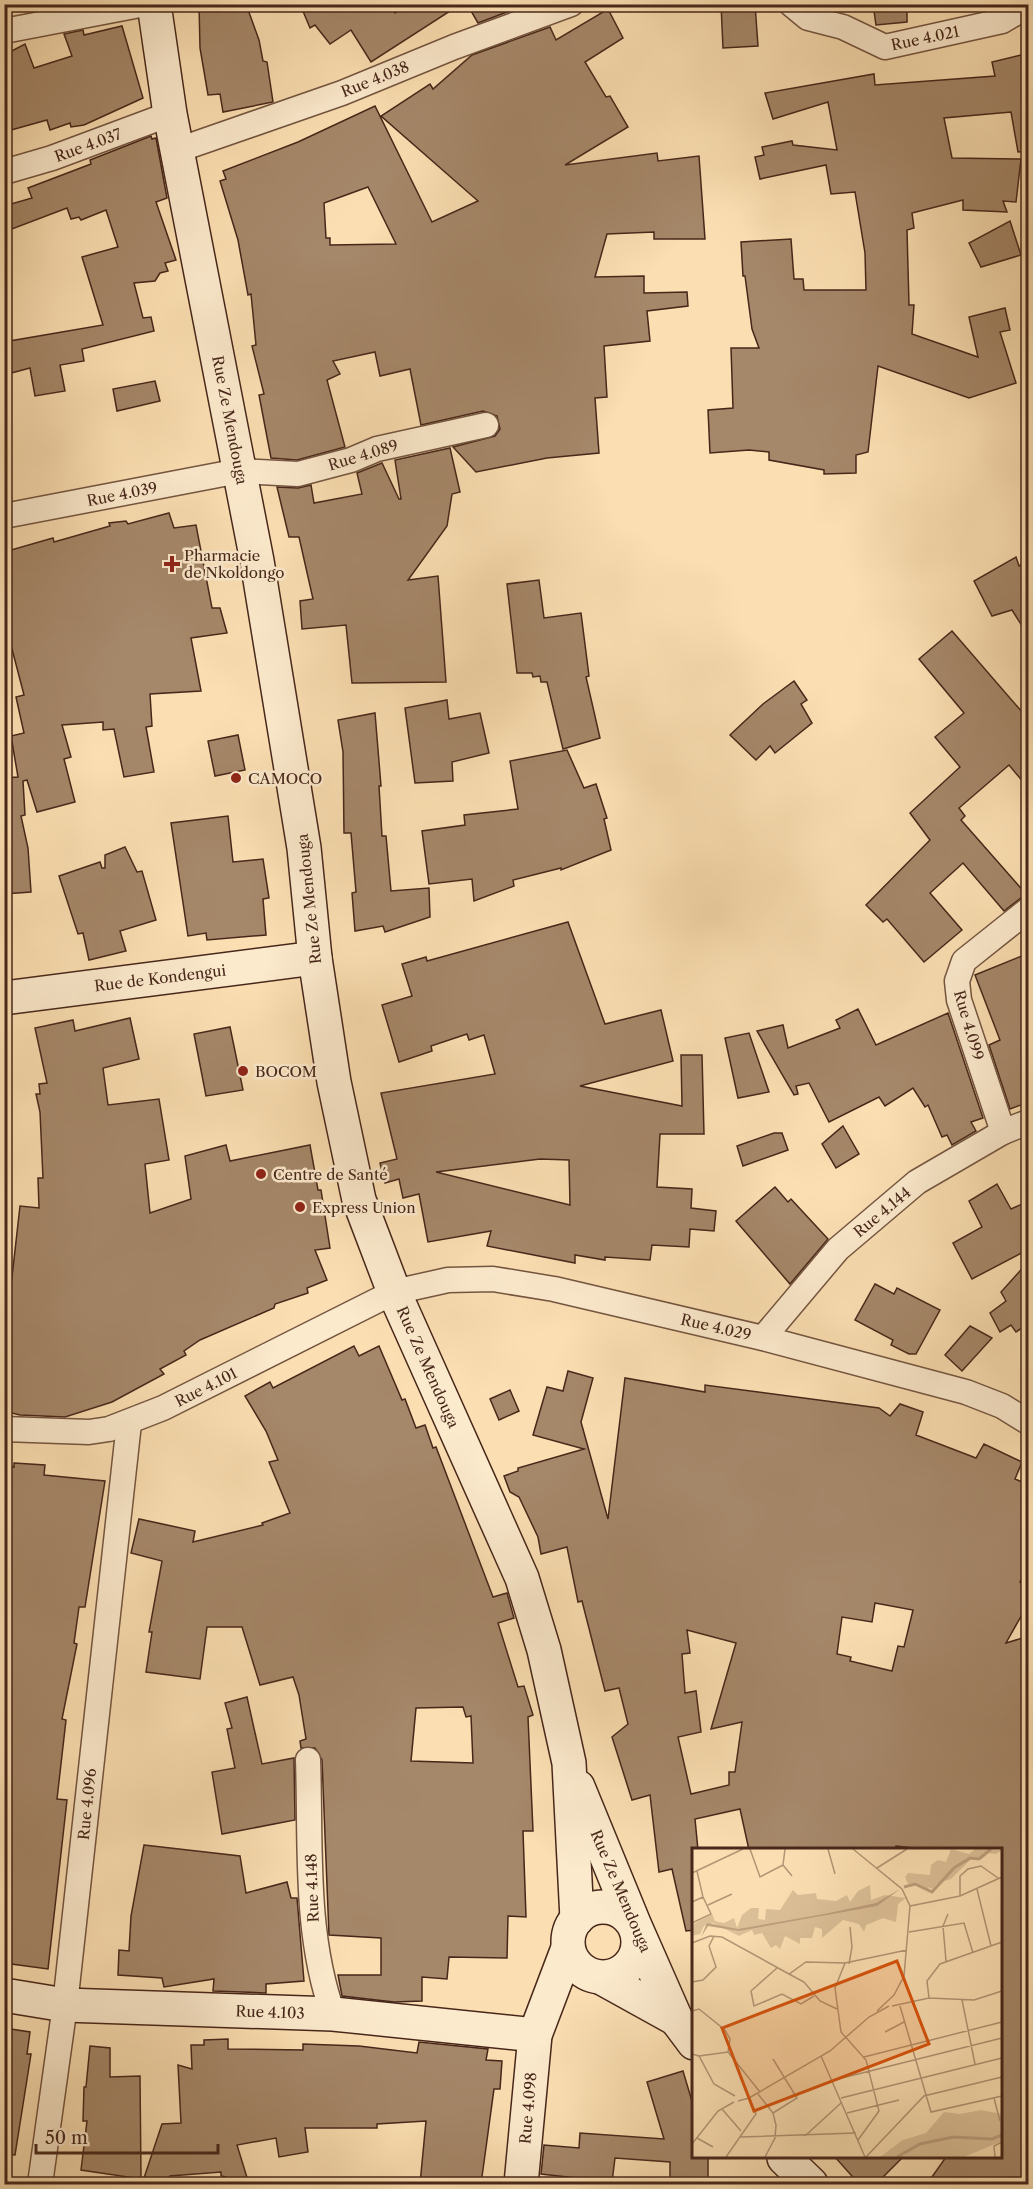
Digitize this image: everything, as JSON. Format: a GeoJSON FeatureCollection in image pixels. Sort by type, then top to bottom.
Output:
{"type":"FeatureCollection","features":[{"type":"Feature","properties":{"kind":"main road","name":"Rue Ze Mendouga"},"geometry":{"type":"LineString","coordinates":[[154,4],[170,114],[285,724],[303,848],[315,958],[334,1082],[359,1200],[394,1292],[522,1578],[544,1650],[569,1763],[583,1954],[685,2031]]}},
{"type":"Feature","properties":{"kind":"main road","name":"Rue de Kondengui"},"geometry":{"type":"LineString","coordinates":[[4,998],[315,958]]}},
{"type":"Feature","properties":{"kind":"main road","name":"Rue Ze Mendouga"},"geometry":{"type":"LineString","coordinates":[[569,1763],[635,1926],[685,2031]]}},
{"type":"Feature","properties":{"kind":"main road"},"geometry":{"type":"LineString","coordinates":[[536,2033],[583,1954],[597,1907],[608,1907],[628,1917],[635,1926],[638,1950],[633,1961],[619,1973],[583,1954]]}},
{"type":"Feature","properties":{"kind":"main road","name":"Rue 4.103"},"geometry":{"type":"LineString","coordinates":[[4,1995],[65,2005],[333,2014],[536,2033]]}},
{"type":"Feature","properties":{"kind":"main road","name":"Rue 4.098"},"geometry":{"type":"LineString","coordinates":[[521,2184],[536,2033]]}},
{"type":"Feature","properties":{"kind":"main road"},"geometry":{"type":"LineString","coordinates":[[786,2159],[812,2184]]}},
{"type":"Feature","properties":{"kind":"street"},"geometry":{"type":"LineString","coordinates":[[4,31],[145,4]]}},
{"type":"Feature","properties":{"kind":"street","name":"Rue 4.038"},"geometry":{"type":"LineString","coordinates":[[178,150],[342,93],[454,47],[571,4]]}},
{"type":"Feature","properties":{"kind":"street","name":"Rue 4.021"},"geometry":{"type":"LineString","coordinates":[[791,4],[808,18],[843,27],[885,47],[1002,21],[1029,6]]}},
{"type":"Feature","properties":{"kind":"street","name":"Rue 4.037"},"geometry":{"type":"LineString","coordinates":[[4,172],[52,158],[170,114]]}},
{"type":"Feature","properties":{"kind":"street","name":"Rue 4.089"},"geometry":{"type":"LineString","coordinates":[[239,471],[298,474],[351,460],[377,449],[486,425]]}},
{"type":"Feature","properties":{"kind":"street","name":"Rue 4.039"},"geometry":{"type":"LineString","coordinates":[[4,516],[239,471]]}},
{"type":"Feature","properties":{"kind":"street","name":"Rue 4.099"},"geometry":{"type":"LineString","coordinates":[[1003,1132],[959,1000],[957,981],[964,961],[1029,910]]}},
{"type":"Feature","properties":{"kind":"street","name":"Rue 4.144"},"geometry":{"type":"LineString","coordinates":[[763,1338],[838,1249],[917,1182],[1003,1132],[1029,1122]]}},
{"type":"Feature","properties":{"kind":"street","name":"Rue 4.029"},"geometry":{"type":"LineString","coordinates":[[394,1292],[448,1280],[493,1279],[554,1289],[763,1338],[966,1392],[1002,1406],[1029,1422]]}},
{"type":"Feature","properties":{"kind":"street","name":"Rue 4.101"},"geometry":{"type":"LineString","coordinates":[[4,1429],[88,1432],[129,1423],[394,1292]]}},
{"type":"Feature","properties":{"kind":"street","name":"Rue 4.096"},"geometry":{"type":"LineString","coordinates":[[40,2184],[65,2005],[129,1423]]}},
{"type":"Feature","properties":{"kind":"street","name":"Rue 4.148"},"geometry":{"type":"LineString","coordinates":[[308,1760],[313,1926],[323,1986],[333,2014]]}},
{"type":"Feature","properties":{"kind":"building"},"geometry":{"type":"Polygon","coordinates":[[[199,4],[246,4],[259,40],[263,61],[267,62],[273,102],[223,112],[220,94],[208,95],[200,48],[199,4]]]}},
{"type":"Feature","properties":{"kind":"building"},"geometry":{"type":"Polygon","coordinates":[[[300,4],[390,4],[395,13],[409,4],[461,4],[371,62],[351,30],[330,44],[315,25],[310,28],[300,4]]]}},
{"type":"Feature","properties":{"kind":"building"},"geometry":{"type":"Polygon","coordinates":[[[467,4],[528,4],[478,23],[467,4]]]}},
{"type":"Feature","properties":{"kind":"building"},"geometry":{"type":"Polygon","coordinates":[[[721,4],[755,4],[758,46],[723,48],[721,4]]]}},
{"type":"Feature","properties":{"kind":"building"},"geometry":{"type":"Polygon","coordinates":[[[873,4],[907,4],[907,22],[876,25],[873,4]]]}},
{"type":"Feature","properties":{"kind":"building"},"geometry":{"type":"Polygon","coordinates":[[[608,9],[623,38],[585,62],[606,97],[610,96],[628,127],[565,165],[657,153],[658,161],[699,156],[705,239],[654,239],[654,232],[607,234],[595,277],[644,276],[644,293],[687,292],[688,306],[647,311],[650,341],[604,346],[607,397],[595,398],[599,453],[547,458],[476,472],[453,447],[495,436],[500,429],[497,416],[483,411],[421,425],[410,369],[380,376],[375,352],[333,361],[340,374],[327,380],[345,447],[297,460],[271,458],[259,395],[264,394],[252,346],[256,345],[251,294],[248,295],[238,240],[220,181],[226,179],[223,171],[298,142],[375,106],[432,222],[478,201],[381,116],[430,84],[433,89],[472,55],[550,27],[556,40],[608,9]],[[368,187],[324,203],[326,238],[330,238],[330,245],[396,244],[368,187]]]}},
{"type":"Feature","properties":{"kind":"building"},"geometry":{"type":"Polygon","coordinates":[[[122,26],[143,98],[84,125],[71,127],[70,123],[50,130],[47,120],[4,132],[4,55],[25,44],[34,68],[72,56],[64,34],[83,30],[84,35],[122,26]]]}},
{"type":"Feature","properties":{"kind":"building"},"geometry":{"type":"Polygon","coordinates":[[[1029,53],[1029,151],[1018,152],[1011,112],[944,118],[952,158],[1021,159],[1016,202],[1003,201],[1007,212],[963,210],[963,200],[912,213],[914,228],[907,230],[909,305],[914,305],[912,334],[978,357],[969,317],[1005,308],[1010,330],[1000,332],[1016,383],[969,398],[878,366],[868,452],[856,455],[856,473],[824,474],[824,470],[769,460],[769,452],[749,450],[710,453],[708,410],[733,408],[731,348],[759,348],[752,329],[745,276],[743,276],[741,242],[791,239],[794,279],[803,279],[804,290],[866,290],[865,253],[855,192],[831,194],[826,165],[760,179],[755,157],[764,155],[762,147],[792,141],[793,145],[837,150],[828,102],[773,119],[765,93],[874,74],[875,85],[995,76],[992,62],[1029,53]]]}},
{"type":"Feature","properties":{"kind":"building"},"geometry":{"type":"Polygon","coordinates":[[[151,136],[152,139],[156,138],[167,198],[156,202],[176,260],[165,263],[168,271],[160,273],[155,281],[134,283],[143,318],[151,317],[154,331],[82,349],[84,361],[60,365],[65,391],[35,396],[30,368],[4,375],[4,342],[103,325],[82,257],[118,247],[106,210],[81,220],[79,217],[71,219],[67,208],[4,232],[4,206],[32,198],[28,188],[91,164],[90,160],[151,136]]]}},
{"type":"Feature","properties":{"kind":"building"},"geometry":{"type":"Polygon","coordinates":[[[1010,221],[1021,255],[981,267],[969,243],[1010,221]]]}},
{"type":"Feature","properties":{"kind":"building"},"geometry":{"type":"Polygon","coordinates":[[[155,381],[160,401],[117,411],[113,389],[155,381]]]}},
{"type":"Feature","properties":{"kind":"building"},"geometry":{"type":"Polygon","coordinates":[[[450,448],[460,492],[452,494],[447,526],[408,580],[438,576],[446,682],[352,683],[346,625],[302,629],[300,601],[313,599],[299,537],[289,537],[277,487],[298,488],[311,485],[314,503],[362,494],[357,473],[382,463],[401,499],[395,460],[450,448]]]}},
{"type":"Feature","properties":{"kind":"building"},"geometry":{"type":"Polygon","coordinates":[[[169,513],[174,528],[196,525],[212,608],[220,608],[227,633],[191,638],[201,691],[150,694],[152,726],[146,727],[154,772],[124,777],[114,729],[103,730],[103,722],[62,725],[71,757],[64,759],[75,802],[37,812],[27,780],[23,781],[25,815],[21,816],[28,848],[31,892],[4,894],[4,778],[18,777],[11,736],[24,733],[16,697],[24,695],[12,649],[4,651],[4,552],[53,538],[54,542],[110,526],[109,523],[126,521],[128,524],[169,513]]]}},
{"type":"Feature","properties":{"kind":"building"},"geometry":{"type":"Polygon","coordinates":[[[1016,557],[1019,566],[1029,560],[1029,637],[1012,610],[992,616],[974,581],[1016,557]]]}},
{"type":"Feature","properties":{"kind":"building"},"geometry":{"type":"Polygon","coordinates":[[[539,580],[544,618],[581,613],[589,676],[586,677],[600,738],[563,749],[547,682],[541,682],[540,676],[533,677],[532,673],[517,673],[507,584],[539,580]]]}},
{"type":"Feature","properties":{"kind":"building"},"geometry":{"type":"Polygon","coordinates":[[[952,631],[1029,720],[1029,789],[1009,765],[959,808],[965,816],[961,820],[1026,894],[1004,911],[963,863],[930,893],[962,930],[924,962],[887,919],[883,922],[866,905],[930,840],[910,813],[960,767],[935,737],[964,713],[919,659],[952,631]]]}},
{"type":"Feature","properties":{"kind":"building"},"geometry":{"type":"Polygon","coordinates":[[[794,681],[807,700],[801,704],[812,723],[775,753],[770,746],[756,760],[730,735],[763,704],[794,681]]]}},
{"type":"Feature","properties":{"kind":"building"},"geometry":{"type":"Polygon","coordinates":[[[447,700],[449,719],[480,713],[489,753],[452,762],[453,781],[415,783],[405,708],[447,700]]]}},
{"type":"Feature","properties":{"kind":"building"},"geometry":{"type":"Polygon","coordinates":[[[375,713],[381,786],[379,786],[382,836],[386,836],[391,891],[429,888],[430,917],[385,932],[383,926],[355,931],[352,893],[356,892],[351,833],[344,833],[343,752],[338,720],[375,713]]]}},
{"type":"Feature","properties":{"kind":"building"},"geometry":{"type":"Polygon","coordinates":[[[238,735],[245,770],[215,776],[208,741],[238,735]]]}},
{"type":"Feature","properties":{"kind":"building"},"geometry":{"type":"Polygon","coordinates":[[[567,750],[584,788],[596,784],[607,818],[604,819],[611,850],[561,870],[561,868],[513,880],[514,886],[474,901],[472,879],[429,884],[422,831],[465,825],[464,815],[518,809],[510,761],[567,750]]]}},
{"type":"Feature","properties":{"kind":"building"},"geometry":{"type":"Polygon","coordinates":[[[228,816],[233,862],[263,859],[269,898],[263,899],[266,935],[207,940],[206,933],[188,936],[171,823],[228,816]]]}},
{"type":"Feature","properties":{"kind":"building"},"geometry":{"type":"Polygon","coordinates":[[[125,847],[137,872],[142,871],[156,920],[120,931],[126,951],[89,960],[83,933],[78,934],[59,876],[100,862],[102,868],[105,868],[105,855],[125,847]]]}},
{"type":"Feature","properties":{"kind":"building"},"geometry":{"type":"Polygon","coordinates":[[[568,922],[605,1024],[661,1010],[673,1061],[580,1086],[682,1106],[681,1055],[702,1055],[704,1134],[660,1134],[657,1187],[692,1189],[691,1208],[716,1211],[714,1231],[690,1229],[689,1247],[652,1245],[650,1260],[605,1257],[605,1260],[575,1255],[575,1263],[487,1246],[491,1231],[428,1242],[419,1194],[403,1198],[399,1179],[385,1183],[380,1163],[397,1159],[381,1093],[495,1074],[484,1035],[469,1040],[467,1034],[431,1046],[432,1051],[399,1062],[382,1005],[412,996],[402,964],[426,957],[427,961],[568,922]],[[540,1159],[436,1172],[570,1205],[569,1160],[540,1159]]]}},
{"type":"Feature","properties":{"kind":"building"},"geometry":{"type":"Polygon","coordinates":[[[1029,953],[1029,1102],[1010,1109],[989,1045],[1000,1040],[975,975],[1029,953]]]}},
{"type":"Feature","properties":{"kind":"building"},"geometry":{"type":"Polygon","coordinates":[[[858,1009],[876,1045],[948,1013],[983,1118],[971,1122],[976,1131],[952,1145],[947,1135],[942,1137],[928,1105],[925,1107],[913,1088],[885,1106],[879,1097],[829,1122],[809,1083],[796,1086],[798,1094],[794,1095],[757,1031],[783,1025],[788,1048],[840,1028],[836,1020],[858,1009]]]}},
{"type":"Feature","properties":{"kind":"building"},"geometry":{"type":"Polygon","coordinates":[[[130,1018],[139,1059],[103,1068],[108,1105],[159,1099],[169,1160],[145,1164],[150,1213],[191,1199],[185,1156],[226,1145],[230,1161],[310,1145],[318,1190],[321,1190],[330,1248],[315,1250],[327,1280],[307,1288],[308,1293],[275,1304],[274,1308],[200,1340],[184,1351],[186,1355],[160,1369],[164,1374],[112,1402],[65,1417],[20,1415],[4,1411],[4,1286],[11,1286],[20,1206],[39,1208],[38,1178],[43,1178],[40,1112],[36,1094],[40,1094],[39,1084],[47,1083],[35,1028],[73,1020],[75,1031],[130,1018]]]}},
{"type":"Feature","properties":{"kind":"building"},"geometry":{"type":"Polygon","coordinates":[[[230,1027],[243,1090],[206,1096],[194,1034],[230,1027]]]}},
{"type":"Feature","properties":{"kind":"building"},"geometry":{"type":"Polygon","coordinates":[[[749,1033],[769,1092],[738,1098],[725,1038],[749,1033]]]}},
{"type":"Feature","properties":{"kind":"building"},"geometry":{"type":"Polygon","coordinates":[[[843,1126],[859,1154],[836,1168],[822,1144],[843,1126]]]}},
{"type":"Feature","properties":{"kind":"building"},"geometry":{"type":"Polygon","coordinates":[[[774,1133],[782,1133],[788,1150],[743,1166],[737,1146],[774,1133]]]}},
{"type":"Feature","properties":{"kind":"building"},"geometry":{"type":"Polygon","coordinates":[[[997,1184],[1011,1209],[1029,1201],[1029,1249],[972,1279],[953,1243],[982,1227],[969,1201],[997,1184]]]}},
{"type":"Feature","properties":{"kind":"building"},"geometry":{"type":"Polygon","coordinates":[[[775,1187],[788,1202],[791,1199],[828,1239],[790,1284],[736,1221],[775,1187]]]}},
{"type":"Feature","properties":{"kind":"building"},"geometry":{"type":"Polygon","coordinates":[[[1029,1261],[1029,1323],[1016,1332],[1011,1325],[1000,1332],[990,1313],[1006,1301],[1001,1292],[1029,1261]]]}},
{"type":"Feature","properties":{"kind":"building"},"geometry":{"type":"Polygon","coordinates":[[[875,1284],[894,1294],[897,1288],[940,1310],[916,1354],[909,1354],[891,1345],[893,1340],[855,1320],[875,1284]]]}},
{"type":"Feature","properties":{"kind":"building"},"geometry":{"type":"Polygon","coordinates":[[[970,1326],[992,1338],[962,1371],[945,1355],[970,1326]]]}},
{"type":"Feature","properties":{"kind":"building"},"geometry":{"type":"Polygon","coordinates":[[[354,1346],[359,1356],[379,1346],[402,1400],[405,1399],[416,1428],[425,1425],[433,1448],[436,1447],[493,1597],[507,1593],[514,1618],[498,1623],[518,1687],[524,1686],[533,1715],[528,1717],[533,1831],[523,1831],[526,1917],[508,1916],[507,1958],[449,1957],[447,1979],[422,1977],[422,2001],[394,2002],[342,1996],[338,1975],[381,1975],[381,1938],[329,1935],[322,1760],[315,1748],[301,1748],[300,1741],[306,1739],[299,1695],[293,1677],[260,1685],[242,1627],[207,1627],[200,1679],[146,1672],[152,1632],[149,1632],[162,1561],[131,1553],[139,1519],[195,1531],[193,1542],[263,1525],[262,1523],[290,1513],[269,1462],[278,1460],[266,1431],[245,1396],[270,1382],[273,1388],[354,1346]],[[463,1707],[416,1708],[411,1761],[473,1763],[471,1716],[466,1717],[463,1707]]]}},
{"type":"Feature","properties":{"kind":"building"},"geometry":{"type":"Polygon","coordinates":[[[568,1371],[593,1378],[581,1422],[608,1519],[625,1378],[705,1392],[705,1385],[879,1408],[890,1416],[900,1404],[923,1412],[916,1435],[976,1458],[984,1444],[1022,1462],[1015,1479],[1029,1485],[1029,1562],[1020,1582],[1029,1586],[1029,1602],[1006,1643],[1029,1636],[1029,2184],[927,2184],[945,2159],[1003,2159],[1003,1848],[896,1846],[896,1848],[749,1848],[740,1809],[695,1819],[698,1848],[692,1848],[692,1930],[686,1931],[672,1869],[659,1872],[650,1795],[632,1800],[612,1737],[628,1724],[619,1688],[605,1691],[582,1601],[578,1602],[567,1547],[541,1554],[538,1537],[519,1497],[510,1492],[504,1476],[518,1471],[518,1468],[584,1449],[533,1435],[547,1387],[563,1391],[568,1371]],[[875,1603],[872,1622],[842,1617],[837,1654],[851,1657],[850,1661],[892,1671],[898,1646],[904,1647],[913,1610],[875,1603]],[[687,1630],[690,1653],[682,1654],[685,1693],[696,1691],[701,1732],[678,1737],[691,1794],[729,1785],[729,1772],[735,1772],[742,1722],[711,1729],[736,1643],[687,1630]]]}},
{"type":"Feature","properties":{"kind":"building"},"geometry":{"type":"Polygon","coordinates":[[[510,1390],[519,1411],[499,1420],[490,1399],[510,1390]]]}},
{"type":"Feature","properties":{"kind":"building"},"geometry":{"type":"Polygon","coordinates":[[[14,1463],[45,1465],[44,1475],[105,1481],[85,1607],[79,1607],[74,1643],[77,1644],[62,1719],[66,1720],[57,1799],[67,1800],[48,1969],[4,1963],[4,1820],[9,1780],[4,1779],[4,1465],[14,1467],[14,1463]]]}},
{"type":"Feature","properties":{"kind":"building"},"geometry":{"type":"Polygon","coordinates":[[[247,1697],[262,1764],[294,1758],[295,1820],[222,1834],[212,1772],[235,1768],[227,1729],[232,1728],[225,1703],[247,1697]]]}},
{"type":"Feature","properties":{"kind":"building"},"geometry":{"type":"Polygon","coordinates":[[[144,1845],[240,1856],[246,1893],[287,1882],[291,1898],[297,1898],[304,1981],[266,1984],[266,1993],[213,1991],[214,1979],[164,1987],[162,1978],[118,1975],[119,1950],[129,1951],[131,1916],[144,1845]]]}},
{"type":"Feature","properties":{"kind":"building"},"geometry":{"type":"Polygon","coordinates":[[[4,2028],[30,2032],[27,2054],[31,2054],[15,2155],[4,2154],[4,2028]]]}},
{"type":"Feature","properties":{"kind":"building"},"geometry":{"type":"Polygon","coordinates":[[[228,2039],[228,2049],[303,2050],[303,2044],[359,2046],[417,2053],[419,2042],[488,2049],[486,2060],[502,2061],[500,2089],[494,2089],[481,2184],[420,2184],[426,2121],[377,2124],[377,2128],[305,2128],[308,2152],[279,2157],[276,2138],[237,2145],[249,2184],[228,2184],[226,2177],[221,2176],[221,2172],[170,2176],[169,2184],[142,2184],[162,2124],[181,2123],[178,2065],[192,2069],[191,2045],[204,2045],[204,2040],[228,2039]]]}},
{"type":"Feature","properties":{"kind":"building"},"geometry":{"type":"Polygon","coordinates":[[[90,2046],[110,2048],[110,2077],[140,2076],[141,2179],[81,2170],[87,2121],[83,2121],[84,2087],[86,2087],[90,2046]]]}},
{"type":"Feature","properties":{"kind":"building"},"geometry":{"type":"Polygon","coordinates":[[[683,2071],[692,2101],[692,2159],[708,2159],[708,2184],[670,2184],[670,2162],[615,2158],[612,2182],[541,2174],[544,2145],[579,2148],[580,2133],[664,2139],[647,2082],[683,2071]]]}},
{"type":"Feature","properties":{"kind":"building"},"geometry":{"type":"Polygon","coordinates":[[[837,2159],[901,2159],[876,2184],[859,2184],[837,2159]]]}},
{"type":"Feature","properties":{"kind":"place","name":"Pharmacie de Nkoldongo"},"geometry":{"type":"Point","coordinates":[172,564]}},
{"type":"Feature","properties":{"kind":"place","name":"CAMOCO"},"geometry":{"type":"Point","coordinates":[236,778]}},
{"type":"Feature","properties":{"kind":"place","name":"BOCOM"},"geometry":{"type":"Point","coordinates":[243,1071]}},
{"type":"Feature","properties":{"kind":"place","name":"Centre de Santé"},"geometry":{"type":"Point","coordinates":[261,1174]}},
{"type":"Feature","properties":{"kind":"place","name":"Express Union"},"geometry":{"type":"Point","coordinates":[300,1207]}}]}
